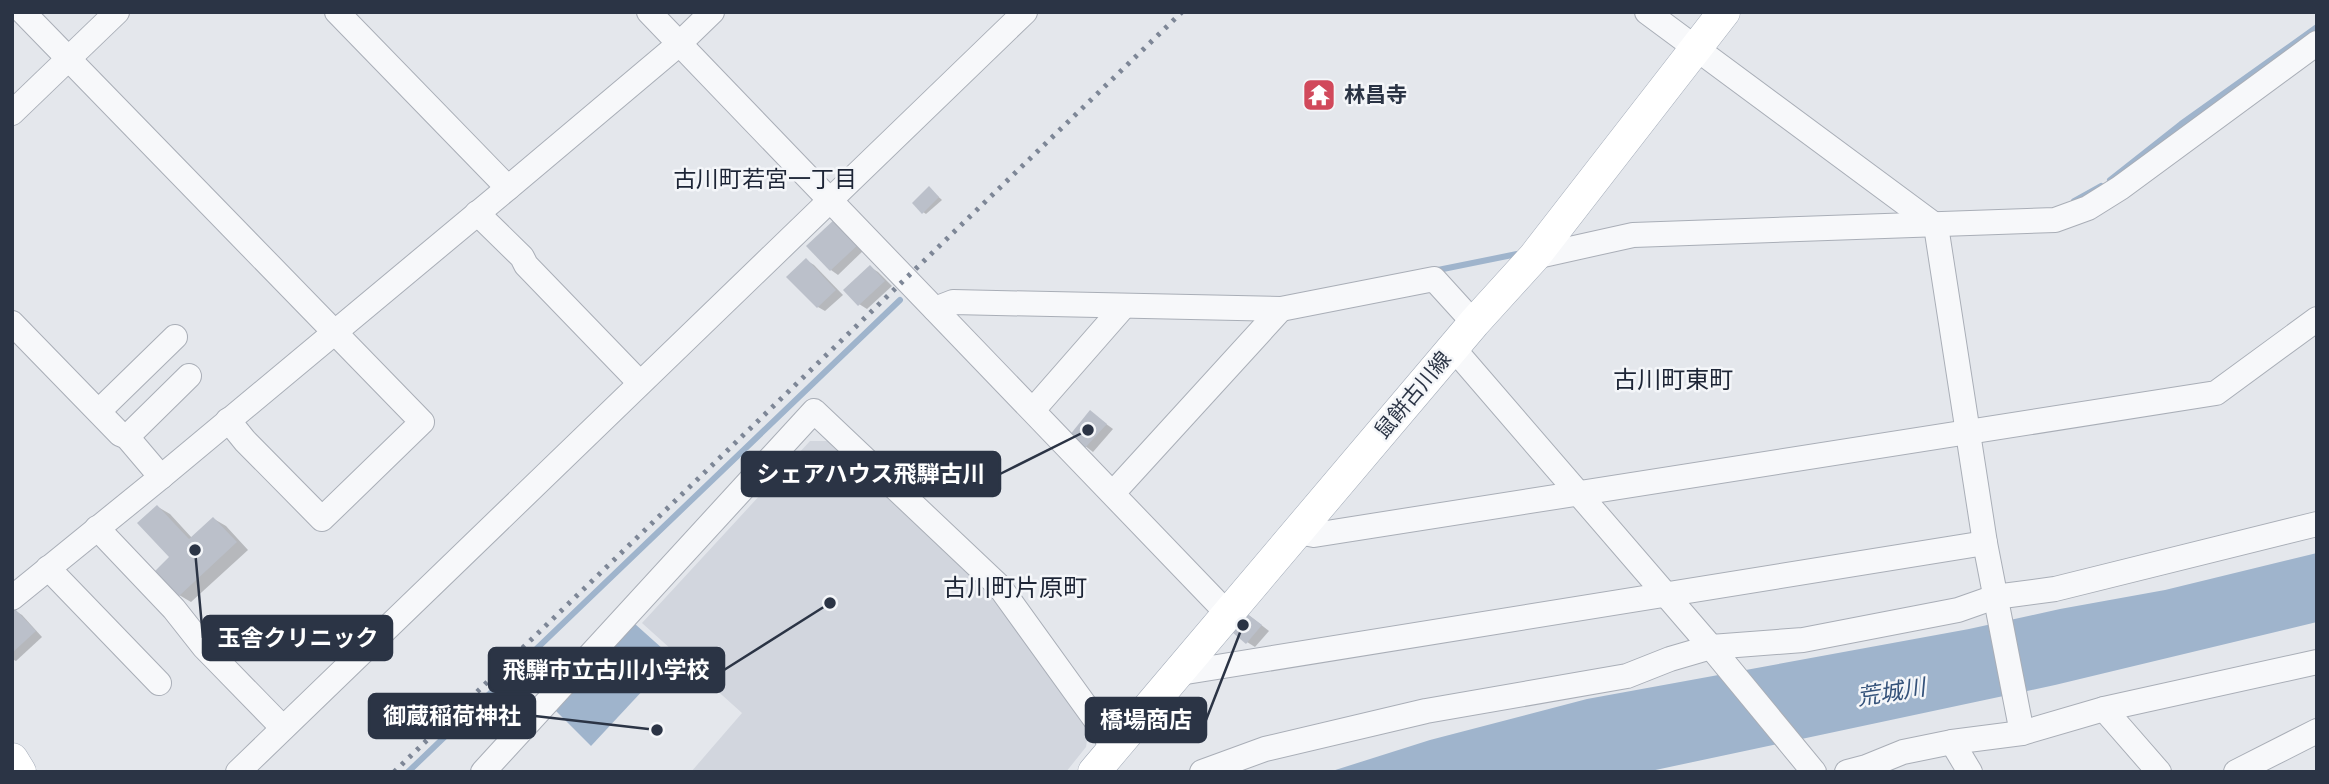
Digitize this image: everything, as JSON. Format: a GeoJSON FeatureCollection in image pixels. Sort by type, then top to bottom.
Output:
{"type":"FeatureCollection","features":[{"type":"Feature","properties":{"kind":"main road","name":"鼠餅古川線"},"geometry":{"type":"LineString","coordinates":[[1104,760],[1474,323],[1534,257],[1724,12]]}},
{"type":"Feature","properties":{"kind":"main road"},"geometry":{"type":"LineString","coordinates":[[12,759],[20,772]]}},
{"type":"Feature","properties":{"kind":"street"},"geometry":{"type":"LineString","coordinates":[[23,12],[334,332],[352,347],[422,422],[322,519],[245,441],[228,420]]}},
{"type":"Feature","properties":{"kind":"street"},"geometry":{"type":"LineString","coordinates":[[12,113],[117,12]]}},
{"type":"Feature","properties":{"kind":"street"},"geometry":{"type":"LineString","coordinates":[[337,12],[508,188]]}},
{"type":"Feature","properties":{"kind":"street"},"geometry":{"type":"LineString","coordinates":[[649,12],[1228,614]]}},
{"type":"Feature","properties":{"kind":"street"},"geometry":{"type":"LineString","coordinates":[[12,598],[508,188],[679,44],[712,12]]}},
{"type":"Feature","properties":{"kind":"street"},"geometry":{"type":"LineString","coordinates":[[238,772],[1024,12]]}},
{"type":"Feature","properties":{"kind":"street"},"geometry":{"type":"LineString","coordinates":[[1647,12],[1936,226],[1985,543],[2022,733]]}},
{"type":"Feature","properties":{"kind":"street"},"geometry":{"type":"LineString","coordinates":[[1534,257],[1633,235],[2045,221],[2088,208],[2120,188],[2317,43]]}},
{"type":"Feature","properties":{"kind":"street"},"geometry":{"type":"LineString","coordinates":[[477,213],[640,383]]}},
{"type":"Feature","properties":{"kind":"street"},"geometry":{"type":"LineString","coordinates":[[935,309],[953,302],[1281,309],[1434,279],[1474,323]]}},
{"type":"Feature","properties":{"kind":"street"},"geometry":{"type":"LineString","coordinates":[[1033,410],[1124,306]]}},
{"type":"Feature","properties":{"kind":"street"},"geometry":{"type":"LineString","coordinates":[[1113,494],[1281,309]]}},
{"type":"Feature","properties":{"kind":"street"},"geometry":{"type":"LineString","coordinates":[[1298,532],[1314,535],[2216,393],[2317,319]]}},
{"type":"Feature","properties":{"kind":"street"},"geometry":{"type":"LineString","coordinates":[[12,323],[127,437],[161,477]]}},
{"type":"Feature","properties":{"kind":"street"},"geometry":{"type":"LineString","coordinates":[[99,411],[176,337]]}},
{"type":"Feature","properties":{"kind":"street"},"geometry":{"type":"LineString","coordinates":[[1453,348],[1715,651],[1814,772]]}},
{"type":"Feature","properties":{"kind":"street"},"geometry":{"type":"LineString","coordinates":[[127,437],[189,376]]}},
{"type":"Feature","properties":{"kind":"street"},"geometry":{"type":"LineString","coordinates":[[483,772],[814,411],[999,586],[1100,726],[1104,760]]}},
{"type":"Feature","properties":{"kind":"street"},"geometry":{"type":"LineString","coordinates":[[1202,772],[1265,749],[1426,711],[1628,676],[1670,659],[1804,640],[1958,610],[1995,597],[2055,589],[2317,524]]}},
{"type":"Feature","properties":{"kind":"street"},"geometry":{"type":"LineString","coordinates":[[97,528],[174,609],[204,648],[283,728]]}},
{"type":"Feature","properties":{"kind":"street"},"geometry":{"type":"LineString","coordinates":[[1180,673],[1985,543]]}},
{"type":"Feature","properties":{"kind":"street"},"geometry":{"type":"LineString","coordinates":[[48,568],[159,683]]}},
{"type":"Feature","properties":{"kind":"street"},"geometry":{"type":"LineString","coordinates":[[1847,772],[1903,752],[1952,742],[2022,733],[2104,709],[2317,662]]}},
{"type":"Feature","properties":{"kind":"street"},"geometry":{"type":"LineString","coordinates":[[2104,709],[2160,772]]}},
{"type":"Feature","properties":{"kind":"street"},"geometry":{"type":"LineString","coordinates":[[2236,772],[2317,731]]}},
{"type":"Feature","properties":{"kind":"street"},"geometry":{"type":"LineString","coordinates":[[1952,742],[1970,772]]}},
{"type":"Feature","properties":{"kind":"shaded area"},"geometry":{"type":"Polygon","coordinates":[[[810,441],[832,441],[987,584],[1089,726],[1086,747],[1066,772],[691,772],[742,713],[642,623],[810,441]]]}},
{"type":"Feature","properties":{"kind":"water","name":"荒城川"},"geometry":{"type":"Polygon","coordinates":[[[2317,553],[2317,622],[2055,685],[1646,772],[1329,772],[1430,740],[1587,699],[2165,590],[2317,553]]]}},
{"type":"Feature","properties":{"kind":"water"},"geometry":{"type":"Polygon","coordinates":[[[635,624],[673,658],[591,746],[556,711],[635,624]]]}},
{"type":"Feature","properties":{"kind":"building"},"geometry":{"type":"Polygon","coordinates":[[[929,186],[939,197],[922,214],[912,203],[929,186]]]}},
{"type":"Feature","properties":{"kind":"building"},"geometry":{"type":"Polygon","coordinates":[[[836,218],[860,243],[830,271],[806,246],[836,218]]]}},
{"type":"Feature","properties":{"kind":"building"},"geometry":{"type":"Polygon","coordinates":[[[806,258],[836,290],[817,308],[786,277],[806,258]]]}},
{"type":"Feature","properties":{"kind":"building"},"geometry":{"type":"Polygon","coordinates":[[[870,265],[885,281],[858,306],[843,290],[870,265]]]}},
{"type":"Feature","properties":{"kind":"building"},"geometry":{"type":"Polygon","coordinates":[[[1090,410],[1107,424],[1084,449],[1069,436],[1090,410]]]}},
{"type":"Feature","properties":{"kind":"building"},"geometry":{"type":"Polygon","coordinates":[[[157,505],[189,539],[213,517],[237,542],[178,597],[155,571],[169,557],[137,523],[157,505]]]}},
{"type":"Feature","properties":{"kind":"building"},"geometry":{"type":"Polygon","coordinates":[[[1238,607],[1262,625],[1246,644],[1224,625],[1238,607]]]}},
{"type":"Feature","properties":{"kind":"building"},"geometry":{"type":"Polygon","coordinates":[[[12,609],[36,631],[12,653],[12,609]]]}},
{"type":"Feature","properties":{"kind":"waterway"},"geometry":{"type":"LineString","coordinates":[[2110,180],[2181,124],[2317,27]]}},
{"type":"Feature","properties":{"kind":"waterway"},"geometry":{"type":"LineString","coordinates":[[2074,201],[2101,186]]}},
{"type":"Feature","properties":{"kind":"waterway"},"geometry":{"type":"LineString","coordinates":[[1433,271],[1517,254]]}},
{"type":"Feature","properties":{"kind":"waterway"},"geometry":{"type":"LineString","coordinates":[[408,772],[900,300]]}},
{"type":"Feature","properties":{"kind":"railway"},"geometry":{"type":"LineString","coordinates":[[394,772],[1182,12]]}},
{"type":"Feature","properties":{"kind":"place","name":"林昌寺"},"geometry":{"type":"Point","coordinates":[1319,95]}},
{"type":"Feature","properties":{"kind":"place","name":"シェアハウス飛騨古川"},"geometry":{"type":"Point","coordinates":[1088,430]}},
{"type":"Feature","properties":{"kind":"place","name":"玉舎クリニック"},"geometry":{"type":"Point","coordinates":[195,550]}},
{"type":"Feature","properties":{"kind":"place","name":"飛騨市立古川小学校"},"geometry":{"type":"Point","coordinates":[830,603]}},
{"type":"Feature","properties":{"kind":"place","name":"橋場商店"},"geometry":{"type":"Point","coordinates":[1243,625]}},
{"type":"Feature","properties":{"kind":"place","name":"御蔵稲荷神社"},"geometry":{"type":"Point","coordinates":[657,730]}},
{"type":"Feature","properties":{"kind":"district","name":"古川町若宮一丁目"},"geometry":{"type":"Point","coordinates":[765,179]}},
{"type":"Feature","properties":{"kind":"district","name":"古川町東町"},"geometry":{"type":"Point","coordinates":[1673,380]}},
{"type":"Feature","properties":{"kind":"district","name":"古川町片原町"},"geometry":{"type":"Point","coordinates":[1015,588]}}]}
